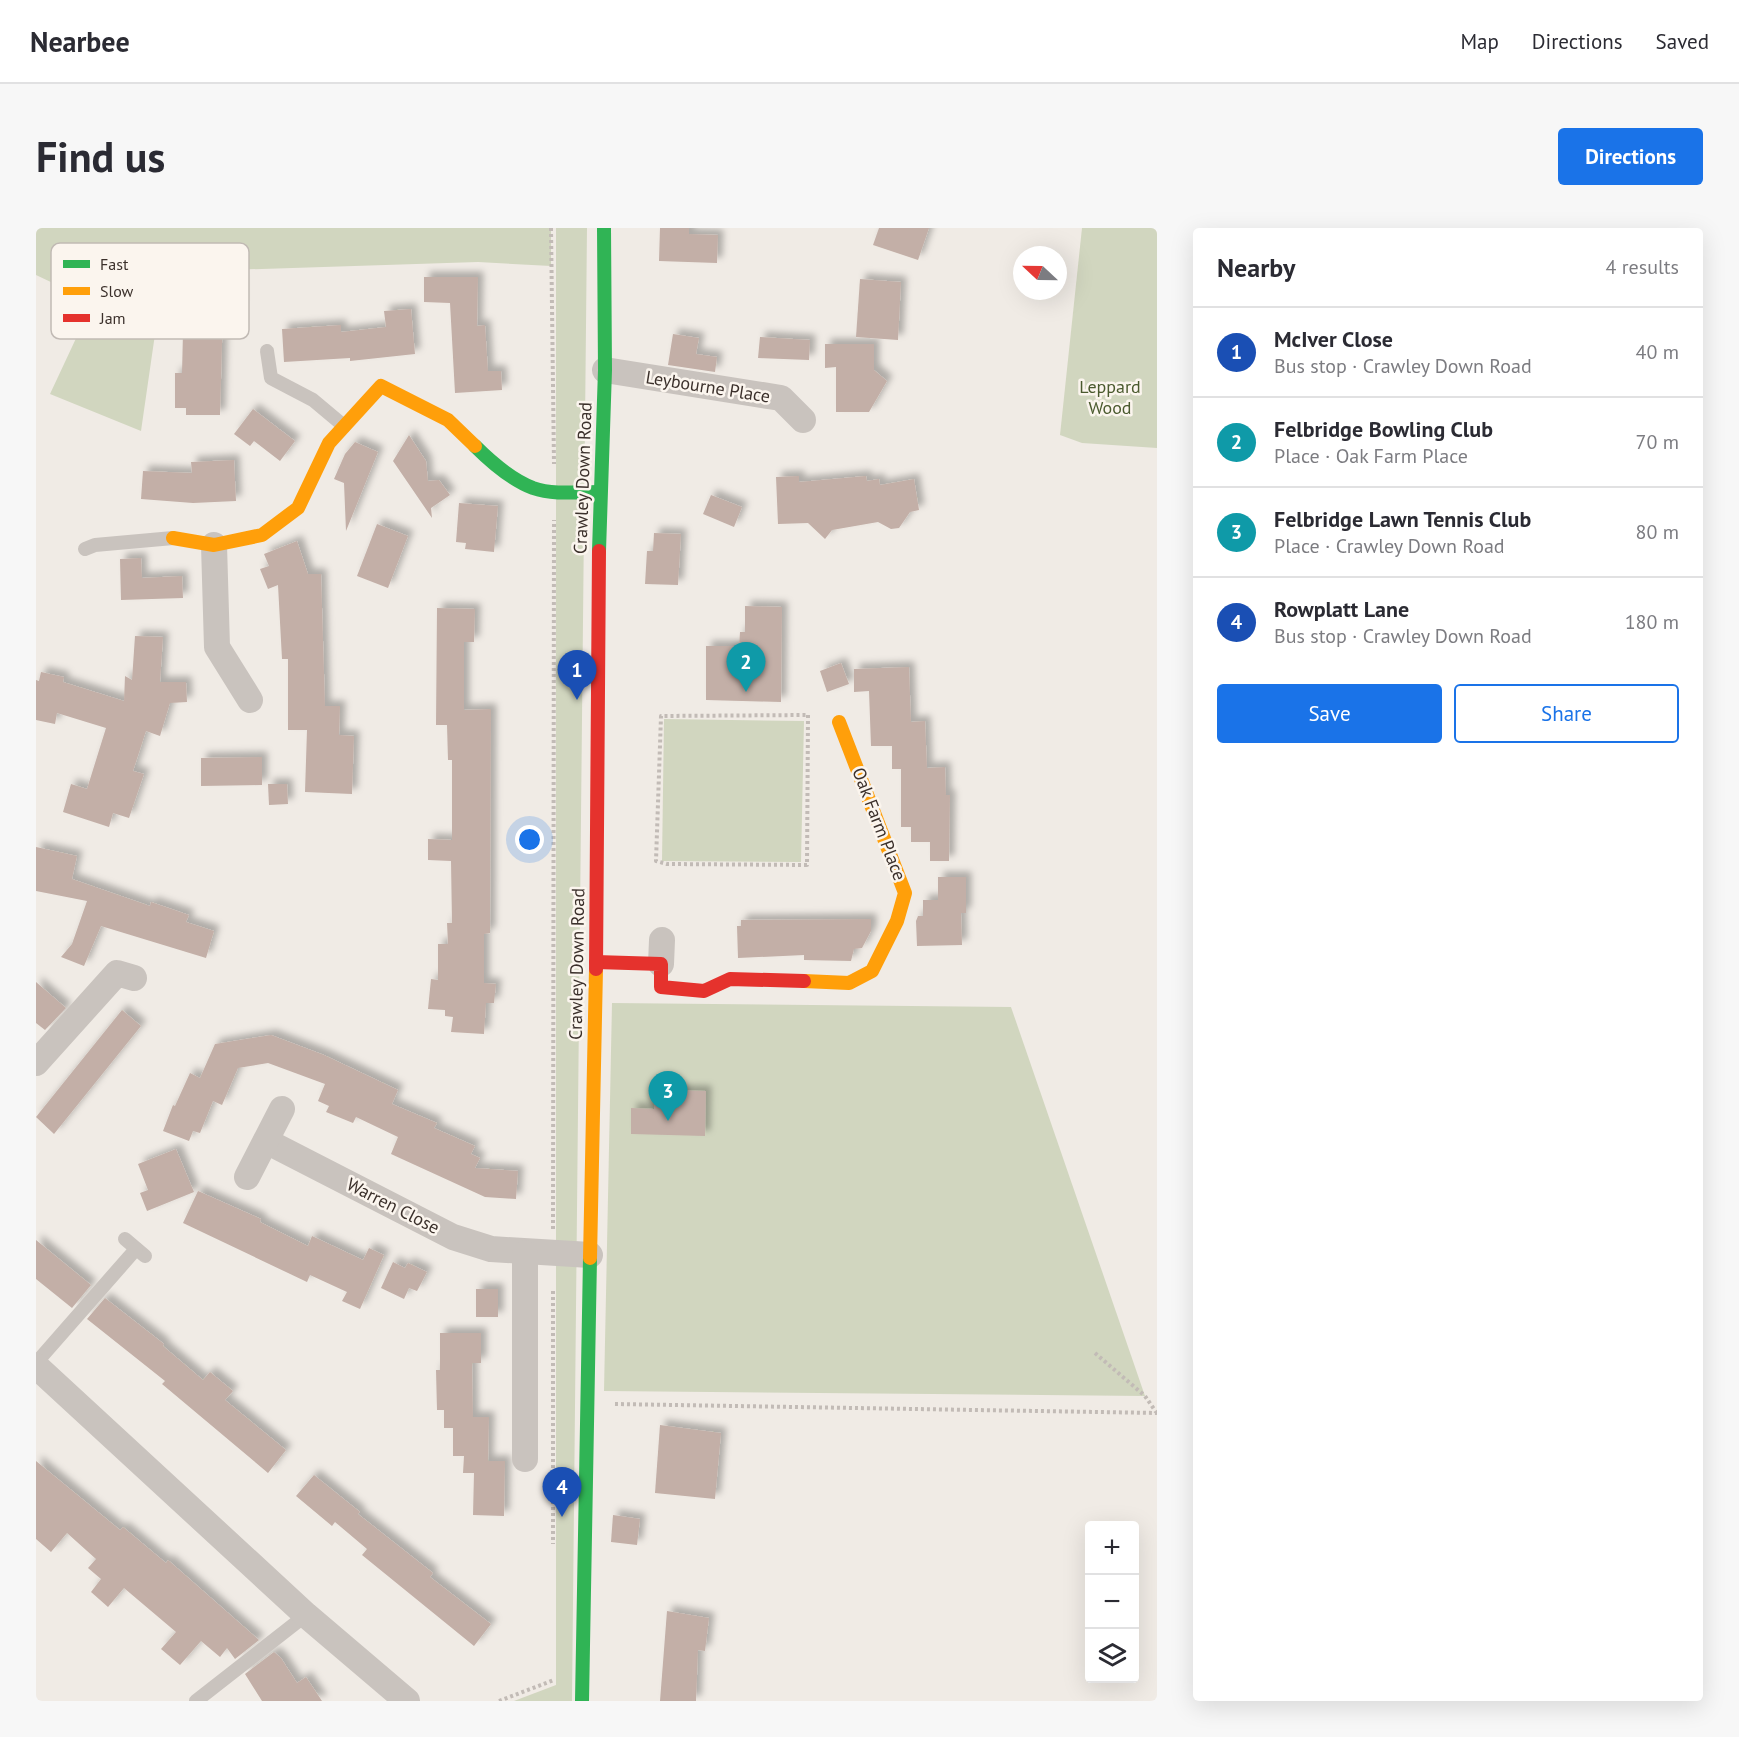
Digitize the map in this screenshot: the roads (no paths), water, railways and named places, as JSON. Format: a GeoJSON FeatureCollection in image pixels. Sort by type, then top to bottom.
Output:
{"type":"FeatureCollection","features":[{"type":"Feature","properties":{"kind":"street","name":"Crawley Down Road"},"geometry":{"type":"LineString","coordinates":[[582,1701],[596,962],[599,492],[605,370],[604,228]]}},
{"type":"Feature","properties":{"kind":"street","name":"Leybourne Place"},"geometry":{"type":"LineString","coordinates":[[605,370],[781,398],[803,420]]}},
{"type":"Feature","properties":{"kind":"street"},"geometry":{"type":"LineString","coordinates":[[173,538],[214,545],[262,536],[298,508],[329,442],[381,386],[448,420],[491,462],[532,488],[554,492],[599,492]]}},
{"type":"Feature","properties":{"kind":"street"},"geometry":{"type":"LineString","coordinates":[[214,545],[217,647],[250,700]]}},
{"type":"Feature","properties":{"kind":"street","name":"Oak Farm Place"},"geometry":{"type":"LineString","coordinates":[[596,962],[662,952],[662,987],[704,991],[730,979],[849,983],[872,971],[897,921],[905,893],[839,722]]}},
{"type":"Feature","properties":{"kind":"street"},"geometry":{"type":"LineString","coordinates":[[36,1063],[117,973],[134,978]]}},
{"type":"Feature","properties":{"kind":"street"},"geometry":{"type":"LineString","coordinates":[[247,1177],[282,1109]]}},
{"type":"Feature","properties":{"kind":"street","name":"Warren Close"},"geometry":{"type":"LineString","coordinates":[[266,1142],[453,1237],[490,1250],[590,1255]]}},
{"type":"Feature","properties":{"kind":"street"},"geometry":{"type":"LineString","coordinates":[[525,1253],[525,1459]]}},
{"type":"Feature","properties":{"kind":"street"},"geometry":{"type":"LineString","coordinates":[[36,1365],[306,1615],[407,1701]]}},
{"type":"Feature","properties":{"kind":"lane"},"geometry":{"type":"LineString","coordinates":[[267,351],[271,378],[313,400],[344,426]]}},
{"type":"Feature","properties":{"kind":"lane"},"geometry":{"type":"LineString","coordinates":[[85,549],[95,545],[173,538]]}},
{"type":"Feature","properties":{"kind":"lane"},"geometry":{"type":"LineString","coordinates":[[36,1365],[141,1253],[125,1239]]}},
{"type":"Feature","properties":{"kind":"lane"},"geometry":{"type":"LineString","coordinates":[[195,1701],[306,1615]]}},
{"type":"Feature","properties":{"kind":"place","name":"Felbridge Bowling Club"},"geometry":{"type":"Point","coordinates":[746,692]}},
{"type":"Feature","properties":{"kind":"place","name":"McIver Close"},"geometry":{"type":"Point","coordinates":[577,700]}},
{"type":"Feature","properties":{"kind":"place","name":"Felbridge Lawn Tennis Club"},"geometry":{"type":"Point","coordinates":[668,1121]}},
{"type":"Feature","properties":{"kind":"place","name":"Rowplatt Lane"},"geometry":{"type":"Point","coordinates":[562,1517]}},
{"type":"Feature","properties":{"kind":"park label","name":"Leppard Wood"},"geometry":{"type":"Point","coordinates":[1110,397]}}]}
